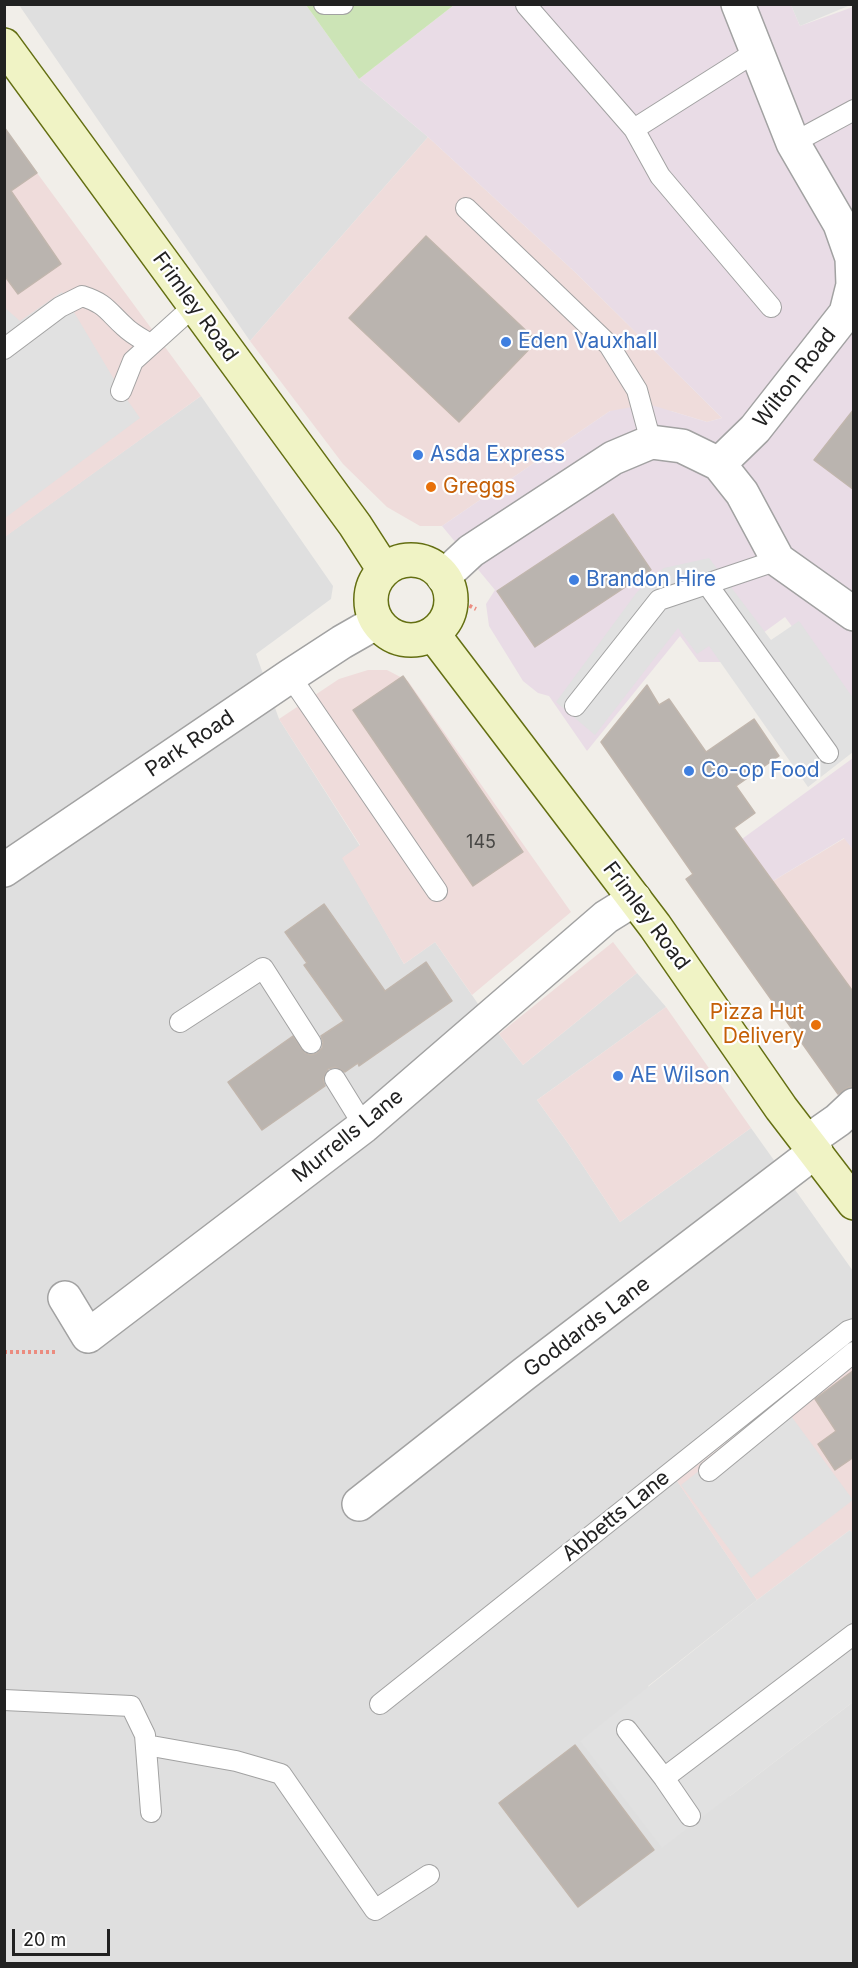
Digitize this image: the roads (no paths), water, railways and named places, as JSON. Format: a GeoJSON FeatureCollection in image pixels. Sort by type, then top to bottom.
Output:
{"type":"FeatureCollection","features":[{"type":"Feature","properties":{"kind":"main road","name":"Frimley Road"},"geometry":{"type":"LineString","coordinates":[[4,45],[355,525],[384,570]]}},
{"type":"Feature","properties":{"kind":"main road"},"geometry":{"type":"LineString","coordinates":[[410,560],[424,562],[438,571],[447,582],[451,595],[450,609],[444,622],[433,634],[420,640],[406,641],[381,628],[372,612],[370,598],[374,584],[384,570],[396,562],[410,560]]}},
{"type":"Feature","properties":{"kind":"main road","name":"Frimley Road"},"geometry":{"type":"LineString","coordinates":[[433,634],[635,900],[781,1108],[854,1203]]}},
{"type":"Feature","properties":{"kind":"street","name":"Wilton Road"},"geometry":{"type":"LineString","coordinates":[[719,464],[755,429],[846,313],[854,285],[852,258],[840,224],[793,143],[738,4]]}},
{"type":"Feature","properties":{"kind":"street"},"geometry":{"type":"LineString","coordinates":[[443,577],[471,551],[613,458],[651,442],[682,446],[719,464],[742,493],[778,560],[854,614]]}},
{"type":"Feature","properties":{"kind":"street","name":"Park Road"},"geometry":{"type":"LineString","coordinates":[[4,870],[290,676],[377,622]]}},
{"type":"Feature","properties":{"kind":"street","name":"Murrells Lane"},"geometry":{"type":"LineString","coordinates":[[65,1298],[88,1336],[364,1126],[606,917],[635,900]]}},
{"type":"Feature","properties":{"kind":"street","name":"Goddards Lane"},"geometry":{"type":"LineString","coordinates":[[359,1504],[812,1146],[854,1105]]}},
{"type":"Feature","properties":{"kind":"lane"},"geometry":{"type":"LineString","coordinates":[[324,4],[343,4]]}},
{"type":"Feature","properties":{"kind":"lane"},"geometry":{"type":"LineString","coordinates":[[526,5],[634,129],[660,176],[771,307]]}},
{"type":"Feature","properties":{"kind":"lane"},"geometry":{"type":"LineString","coordinates":[[634,129],[756,51]]}},
{"type":"Feature","properties":{"kind":"lane"},"geometry":{"type":"LineString","coordinates":[[793,143],[854,110]]}},
{"type":"Feature","properties":{"kind":"lane"},"geometry":{"type":"LineString","coordinates":[[466,208],[609,345],[637,390],[651,442]]}},
{"type":"Feature","properties":{"kind":"lane"},"geometry":{"type":"LineString","coordinates":[[4,349],[60,307],[82,296],[99,301],[126,328],[150,344]]}},
{"type":"Feature","properties":{"kind":"lane"},"geometry":{"type":"LineString","coordinates":[[121,391],[133,361],[195,305]]}},
{"type":"Feature","properties":{"kind":"lane"},"geometry":{"type":"LineString","coordinates":[[575,706],[659,600],[778,560]]}},
{"type":"Feature","properties":{"kind":"lane"},"geometry":{"type":"LineString","coordinates":[[707,584],[828,753]]}},
{"type":"Feature","properties":{"kind":"lane"},"geometry":{"type":"LineString","coordinates":[[290,676],[437,891]]}},
{"type":"Feature","properties":{"kind":"lane"},"geometry":{"type":"LineString","coordinates":[[180,1022],[263,968],[312,1043]]}},
{"type":"Feature","properties":{"kind":"lane"},"geometry":{"type":"LineString","coordinates":[[335,1079],[364,1126]]}},
{"type":"Feature","properties":{"kind":"lane","name":"Abbetts Lane"},"geometry":{"type":"LineString","coordinates":[[380,1704],[848,1331],[854,1329]]}},
{"type":"Feature","properties":{"kind":"lane"},"geometry":{"type":"LineString","coordinates":[[709,1471],[854,1352]]}},
{"type":"Feature","properties":{"kind":"lane"},"geometry":{"type":"LineString","coordinates":[[664,1778],[854,1634]]}},
{"type":"Feature","properties":{"kind":"lane"},"geometry":{"type":"LineString","coordinates":[[4,1700],[131,1706],[145,1736],[151,1812]]}},
{"type":"Feature","properties":{"kind":"lane"},"geometry":{"type":"LineString","coordinates":[[627,1730],[690,1816]]}},
{"type":"Feature","properties":{"kind":"lane"},"geometry":{"type":"LineString","coordinates":[[146,1745],[236,1761],[281,1774],[375,1910],[429,1875]]}},
{"type":"Feature","properties":{"kind":"place","name":"Eden Vauxhall"},"geometry":{"type":"Point","coordinates":[506,342]}},
{"type":"Feature","properties":{"kind":"place","name":"Asda Express"},"geometry":{"type":"Point","coordinates":[418,455]}},
{"type":"Feature","properties":{"kind":"place","name":"Greggs"},"geometry":{"type":"Point","coordinates":[431,487]}},
{"type":"Feature","properties":{"kind":"place","name":"Brandon Hire"},"geometry":{"type":"Point","coordinates":[574,580]}},
{"type":"Feature","properties":{"kind":"place","name":"Co-op Food"},"geometry":{"type":"Point","coordinates":[689,771]}},
{"type":"Feature","properties":{"kind":"place","name":"Pizza Hut Delivery"},"geometry":{"type":"Point","coordinates":[816,1025]}},
{"type":"Feature","properties":{"kind":"place","name":"AE Wilson"},"geometry":{"type":"Point","coordinates":[618,1076]}}]}
